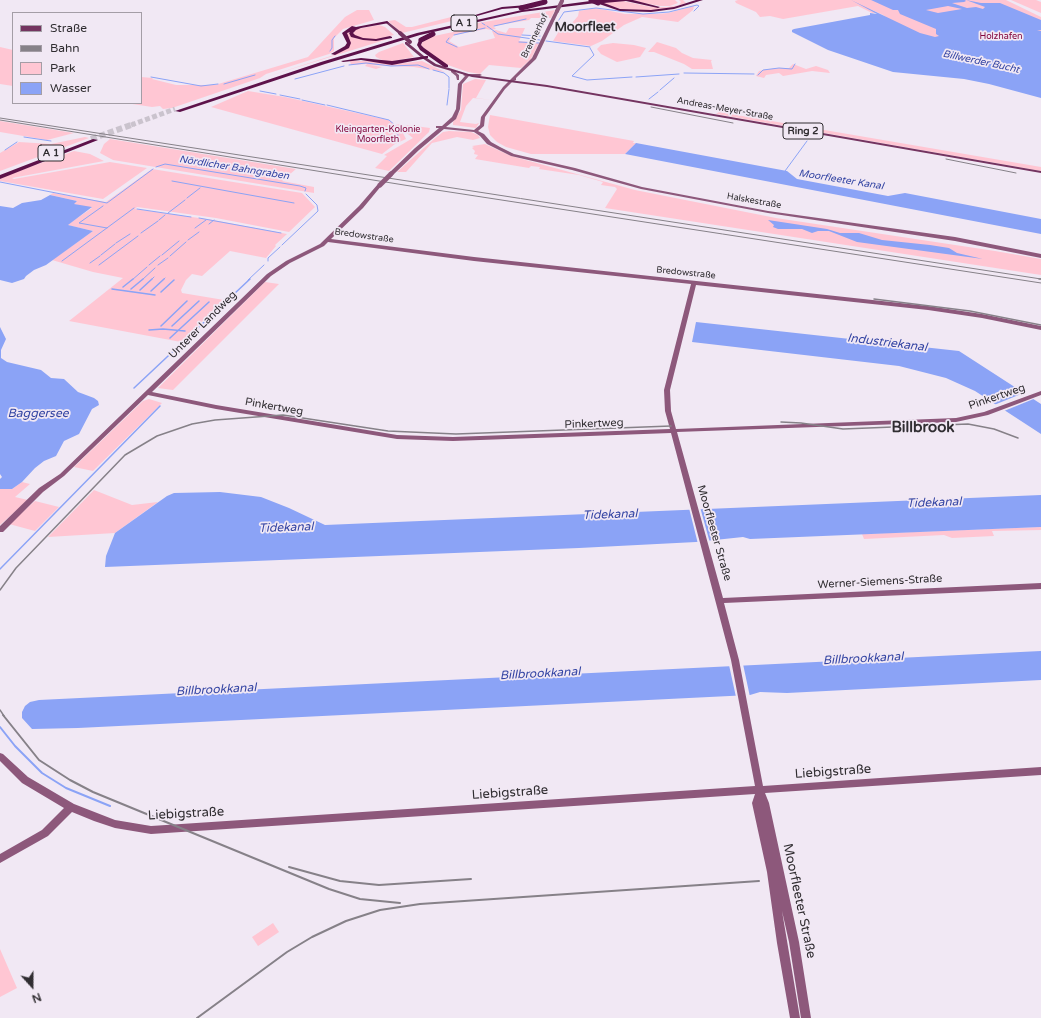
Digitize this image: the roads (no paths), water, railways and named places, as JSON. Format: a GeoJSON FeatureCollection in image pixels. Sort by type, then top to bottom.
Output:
{"type":"FeatureCollection","features":[{"type":"Feature","properties":{"kind":"highway"},"geometry":{"type":"LineString","coordinates":[[468,18],[521,8],[550,0]]}},
{"type":"Feature","properties":{"kind":"highway","name":"A 1"},"geometry":{"type":"LineString","coordinates":[[595,1],[522,12],[458,25],[388,43],[176,110],[252,83],[372,46],[478,18],[570,3],[595,1],[609,0]]}},
{"type":"Feature","properties":{"kind":"highway"},"geometry":{"type":"LineString","coordinates":[[536,12],[627,0],[663,7],[677,5],[679,2],[678,1]]}},
{"type":"Feature","properties":{"kind":"highway"},"geometry":{"type":"LineString","coordinates":[[446,66],[422,49],[420,44],[421,40],[433,34],[488,20],[595,1],[617,9],[644,12],[666,10],[701,0]]}},
{"type":"Feature","properties":{"kind":"highway"},"geometry":{"type":"LineString","coordinates":[[380,19],[373,24],[354,29],[351,31],[351,34],[359,38],[373,40],[415,31],[508,7],[570,3]]}},
{"type":"Feature","properties":{"kind":"highway"},"geometry":{"type":"LineString","coordinates":[[294,72],[343,61],[407,41],[449,33],[488,20]]}},
{"type":"Feature","properties":{"kind":"highway"},"geometry":{"type":"LineString","coordinates":[[252,83],[271,74],[341,51],[349,44],[344,35],[345,32],[354,27],[373,24],[387,24]]}},
{"type":"Feature","properties":{"kind":"highway"},"geometry":{"type":"LineString","coordinates":[[372,46],[415,31]]}},
{"type":"Feature","properties":{"kind":"highway"},"geometry":{"type":"LineString","coordinates":[[385,47],[374,54],[375,58],[384,61],[396,61],[412,58],[418,53]]}},
{"type":"Feature","properties":{"kind":"highway"},"geometry":{"type":"LineString","coordinates":[[343,61],[361,59],[392,63],[425,58]]}},
{"type":"Feature","properties":{"kind":"highway","name":"A 1"},"geometry":{"type":"LineString","coordinates":[[0,173],[93,140],[0,177]]}},
{"type":"Feature","properties":{"kind":"main road","name":"Ring 2"},"geometry":{"type":"LineString","coordinates":[[387,24],[425,58],[466,74]]}},
{"type":"Feature","properties":{"kind":"main road","name":"Ring 2"},"geometry":{"type":"LineString","coordinates":[[408,42],[425,58],[452,71],[479,76]]}},
{"type":"Feature","properties":{"kind":"main road","name":"Andreas-Meyer-Straße"},"geometry":{"type":"LineString","coordinates":[[479,76],[512,80],[1041,172]]}},
{"type":"Feature","properties":{"kind":"street","name":"Brennerhof"},"geometry":{"type":"LineString","coordinates":[[475,131],[482,126],[483,117],[512,80],[534,59],[562,1]]}},
{"type":"Feature","properties":{"kind":"street"},"geometry":{"type":"LineString","coordinates":[[452,71],[458,76],[459,81]]}},
{"type":"Feature","properties":{"kind":"street"},"geometry":{"type":"LineString","coordinates":[[444,128],[455,107],[456,84],[466,74]]}},
{"type":"Feature","properties":{"kind":"street"},"geometry":{"type":"LineString","coordinates":[[459,81],[479,76]]}},
{"type":"Feature","properties":{"kind":"street","name":"Unterer Landweg"},"geometry":{"type":"LineString","coordinates":[[425,142],[449,124],[456,115],[458,109],[459,81]]}},
{"type":"Feature","properties":{"kind":"street","name":"Unterer Landweg"},"geometry":{"type":"LineString","coordinates":[[0,530],[41,490],[62,475],[187,356],[269,275],[288,262],[320,247],[328,240],[380,185],[425,142],[438,127],[449,118]]}},
{"type":"Feature","properties":{"kind":"street"},"geometry":{"type":"LineString","coordinates":[[449,124],[458,129]]}},
{"type":"Feature","properties":{"kind":"street"},"geometry":{"type":"LineString","coordinates":[[438,127],[475,131]]}},
{"type":"Feature","properties":{"kind":"street","name":"Halskestraße"},"geometry":{"type":"LineString","coordinates":[[475,131],[482,134],[489,143],[513,155],[573,169],[641,188],[771,213],[955,240],[1041,256]]}},
{"type":"Feature","properties":{"kind":"street","name":"Bredowstraße"},"geometry":{"type":"LineString","coordinates":[[328,240],[474,259],[928,308],[982,316],[1041,328]]}},
{"type":"Feature","properties":{"kind":"street","name":"Moorfleeter Straße"},"geometry":{"type":"LineString","coordinates":[[694,283],[667,390],[666,401],[672,431],[694,506],[735,660],[760,791],[764,803],[794,942],[806,1018]]}},
{"type":"Feature","properties":{"kind":"street","name":"Pinkertweg"},"geometry":{"type":"LineString","coordinates":[[148,393],[216,407],[397,437],[453,439],[956,420],[986,414],[1038,394]]}},
{"type":"Feature","properties":{"kind":"street","name":"Werner-Siemens-Straße"},"geometry":{"type":"LineString","coordinates":[[720,601],[1041,586]]}},
{"type":"Feature","properties":{"kind":"street","name":"Liebigstraße"},"geometry":{"type":"LineString","coordinates":[[0,756],[24,780],[71,807],[115,824],[158,830],[760,791],[1041,771]]}},
{"type":"Feature","properties":{"kind":"street","name":"Moorfleeter Straße"},"geometry":{"type":"LineString","coordinates":[[760,791],[757,803],[772,872],[795,1018]]}},
{"type":"Feature","properties":{"kind":"street"},"geometry":{"type":"LineString","coordinates":[[0,859],[45,833],[71,807]]}},
{"type":"Feature","properties":{"kind":"water","name":"Billwerder Bucht"},"geometry":{"type":"Polygon","coordinates":[[[851,0],[920,33],[935,37],[939,36],[936,34],[936,29],[900,14],[898,10],[893,10],[871,0],[965,0],[966,1],[964,2],[952,3],[967,8],[976,7],[983,9],[985,7],[966,0],[981,3],[1000,3],[1041,20],[1041,30],[1037,30],[1041,31],[1041,98],[964,79],[893,72],[828,50],[792,32],[794,29],[870,15],[870,13],[877,14],[851,0]],[[948,6],[926,10],[938,13],[962,9],[948,6]]]}},
{"type":"Feature","properties":{"kind":"water"},"geometry":{"type":"Polygon","coordinates":[[[636,143],[787,171],[797,179],[888,196],[905,193],[1041,219],[1041,234],[625,154],[636,143]]]}},
{"type":"Feature","properties":{"kind":"water"},"geometry":{"type":"Polygon","coordinates":[[[50,195],[77,201],[74,204],[92,207],[68,225],[93,231],[46,265],[34,270],[24,279],[12,283],[0,280],[0,206],[13,208],[22,203],[41,200],[50,195]]]}},
{"type":"Feature","properties":{"kind":"water"},"geometry":{"type":"Polygon","coordinates":[[[768,220],[827,229],[840,233],[859,233],[882,240],[949,248],[957,253],[983,259],[857,242],[829,231],[818,231],[812,233],[802,229],[778,229],[773,227],[774,225],[768,220]]]}},
{"type":"Feature","properties":{"kind":"water"},"geometry":{"type":"Polygon","coordinates":[[[696,322],[959,351],[1041,404],[1041,434],[975,391],[946,378],[899,366],[692,342],[696,322]]]}},
{"type":"Feature","properties":{"kind":"water","name":"Baggersee"},"geometry":{"type":"Polygon","coordinates":[[[0,327],[6,339],[1,350],[1,358],[7,362],[41,370],[51,378],[64,379],[78,392],[94,398],[98,401],[99,405],[92,409],[79,434],[64,441],[56,456],[44,461],[22,482],[12,489],[0,489],[0,479],[2,477],[0,474],[0,327]]]}},
{"type":"Feature","properties":{"kind":"water","name":"Tidekanal"},"geometry":{"type":"Polygon","coordinates":[[[220,492],[261,497],[325,525],[1041,495],[1041,527],[750,539],[743,537],[696,542],[579,548],[105,567],[106,556],[115,533],[167,496],[174,493],[220,492]]]}},
{"type":"Feature","properties":{"kind":"water"},"geometry":{"type":"Polygon","coordinates":[[[1041,651],[1041,680],[787,693],[760,692],[750,695],[78,728],[32,729],[22,718],[22,712],[25,706],[30,702],[39,700],[1041,651]]]}},
{"type":"Feature","properties":{"kind":"waterway"},"geometry":{"type":"LineString","coordinates":[[555,26],[564,12],[596,8],[643,14],[669,12],[697,5],[699,6],[694,11]]}},
{"type":"Feature","properties":{"kind":"waterway"},"geometry":{"type":"LineString","coordinates":[[494,26],[526,19]]}},
{"type":"Feature","properties":{"kind":"waterway"},"geometry":{"type":"LineString","coordinates":[[487,26],[498,34],[540,40]]}},
{"type":"Feature","properties":{"kind":"waterway"},"geometry":{"type":"LineString","coordinates":[[454,35],[485,28]]}},
{"type":"Feature","properties":{"kind":"waterway"},"geometry":{"type":"LineString","coordinates":[[522,35],[540,36]]}},
{"type":"Feature","properties":{"kind":"waterway"},"geometry":{"type":"LineString","coordinates":[[330,51],[332,48],[332,40],[335,36]]}},
{"type":"Feature","properties":{"kind":"waterway"},"geometry":{"type":"LineString","coordinates":[[449,38],[446,42],[457,47]]}},
{"type":"Feature","properties":{"kind":"waterway"},"geometry":{"type":"LineString","coordinates":[[546,41],[590,47]]}},
{"type":"Feature","properties":{"kind":"waterway"},"geometry":{"type":"LineString","coordinates":[[519,42],[539,43]]}},
{"type":"Feature","properties":{"kind":"waterway"},"geometry":{"type":"LineString","coordinates":[[590,48],[594,55],[572,76],[587,80],[632,77]]}},
{"type":"Feature","properties":{"kind":"waterway"},"geometry":{"type":"LineString","coordinates":[[349,65],[366,63],[391,66],[418,65],[429,69]]}},
{"type":"Feature","properties":{"kind":"waterway"},"geometry":{"type":"LineString","coordinates":[[758,75],[763,70],[779,68],[792,69],[795,64]]}},
{"type":"Feature","properties":{"kind":"waterway"},"geometry":{"type":"LineString","coordinates":[[295,79],[344,66]]}},
{"type":"Feature","properties":{"kind":"waterway"},"geometry":{"type":"LineString","coordinates":[[433,70],[444,73],[449,77],[449,88]]}},
{"type":"Feature","properties":{"kind":"waterway"},"geometry":{"type":"LineString","coordinates":[[684,73],[754,74]]}},
{"type":"Feature","properties":{"kind":"waterway"},"geometry":{"type":"LineString","coordinates":[[636,77],[679,74]]}},
{"type":"Feature","properties":{"kind":"waterway"},"geometry":{"type":"LineString","coordinates":[[224,84],[255,75]]}},
{"type":"Feature","properties":{"kind":"waterway"},"geometry":{"type":"LineString","coordinates":[[151,77],[201,86],[218,84]]}},
{"type":"Feature","properties":{"kind":"waterway"},"geometry":{"type":"LineString","coordinates":[[660,90],[674,78]]}},
{"type":"Feature","properties":{"kind":"waterway"},"geometry":{"type":"LineString","coordinates":[[447,105],[449,89]]}},
{"type":"Feature","properties":{"kind":"waterway"},"geometry":{"type":"LineString","coordinates":[[260,91],[276,94]]}},
{"type":"Feature","properties":{"kind":"waterway"},"geometry":{"type":"LineString","coordinates":[[649,99],[658,92]]}},
{"type":"Feature","properties":{"kind":"waterway"},"geometry":{"type":"LineString","coordinates":[[280,95],[300,99]]}},
{"type":"Feature","properties":{"kind":"waterway"},"geometry":{"type":"LineString","coordinates":[[302,100],[325,105]]}},
{"type":"Feature","properties":{"kind":"waterway"},"geometry":{"type":"LineString","coordinates":[[327,105],[389,120],[396,126],[395,131],[397,134]]}},
{"type":"Feature","properties":{"kind":"waterway"},"geometry":{"type":"LineString","coordinates":[[398,135],[398,141]]}},
{"type":"Feature","properties":{"kind":"waterway","name":"Nördlicher Bahngraben"},"geometry":{"type":"LineString","coordinates":[[24,137],[51,141]]}},
{"type":"Feature","properties":{"kind":"waterway"},"geometry":{"type":"LineString","coordinates":[[785,171],[807,141]]}},
{"type":"Feature","properties":{"kind":"waterway"},"geometry":{"type":"LineString","coordinates":[[5,150],[17,142]]}},
{"type":"Feature","properties":{"kind":"waterway","name":"Nördlicher Bahngraben"},"geometry":{"type":"LineString","coordinates":[[156,167],[165,164],[300,186],[306,188],[305,191]]}},
{"type":"Feature","properties":{"kind":"waterway","name":"Nördlicher Bahngraben"},"geometry":{"type":"LineString","coordinates":[[0,182],[107,203],[153,169]]}},
{"type":"Feature","properties":{"kind":"waterway"},"geometry":{"type":"LineString","coordinates":[[172,181],[294,203]]}},
{"type":"Feature","properties":{"kind":"waterway"},"geometry":{"type":"LineString","coordinates":[[187,198],[200,188]]}},
{"type":"Feature","properties":{"kind":"waterway"},"geometry":{"type":"LineString","coordinates":[[282,245],[318,211],[317,205],[306,194]]}},
{"type":"Feature","properties":{"kind":"waterway"},"geometry":{"type":"LineString","coordinates":[[168,213],[185,200]]}},
{"type":"Feature","properties":{"kind":"waterway"},"geometry":{"type":"LineString","coordinates":[[103,206],[79,223],[107,228]]}},
{"type":"Feature","properties":{"kind":"waterway"},"geometry":{"type":"LineString","coordinates":[[107,228],[134,208]]}},
{"type":"Feature","properties":{"kind":"waterway"},"geometry":{"type":"LineString","coordinates":[[137,209],[191,217]]}},
{"type":"Feature","properties":{"kind":"waterway"},"geometry":{"type":"LineString","coordinates":[[159,220],[165,215]]}},
{"type":"Feature","properties":{"kind":"waterway"},"geometry":{"type":"LineString","coordinates":[[199,218],[213,221]]}},
{"type":"Feature","properties":{"kind":"waterway"},"geometry":{"type":"LineString","coordinates":[[195,228],[206,220]]}},
{"type":"Feature","properties":{"kind":"waterway"},"geometry":{"type":"LineString","coordinates":[[141,233],[158,221]]}},
{"type":"Feature","properties":{"kind":"waterway"},"geometry":{"type":"LineString","coordinates":[[209,224],[213,221]]}},
{"type":"Feature","properties":{"kind":"waterway"},"geometry":{"type":"LineString","coordinates":[[213,221],[281,233]]}},
{"type":"Feature","properties":{"kind":"waterway"},"geometry":{"type":"LineString","coordinates":[[62,261],[107,228]]}},
{"type":"Feature","properties":{"kind":"waterway"},"geometry":{"type":"LineString","coordinates":[[188,240],[199,232]]}},
{"type":"Feature","properties":{"kind":"waterway"},"geometry":{"type":"LineString","coordinates":[[116,243],[130,234]]}},
{"type":"Feature","properties":{"kind":"waterway"},"geometry":{"type":"LineString","coordinates":[[99,265],[138,236]]}},
{"type":"Feature","properties":{"kind":"waterway"},"geometry":{"type":"LineString","coordinates":[[162,255],[179,241]]}},
{"type":"Feature","properties":{"kind":"waterway"},"geometry":{"type":"LineString","coordinates":[[170,256],[186,242]]}},
{"type":"Feature","properties":{"kind":"waterway"},"geometry":{"type":"LineString","coordinates":[[101,255],[115,244]]}},
{"type":"Feature","properties":{"kind":"waterway"},"geometry":{"type":"LineString","coordinates":[[268,261],[268,258],[280,247]]}},
{"type":"Feature","properties":{"kind":"waterway"},"geometry":{"type":"LineString","coordinates":[[90,263],[100,256]]}},
{"type":"Feature","properties":{"kind":"waterway"},"geometry":{"type":"LineString","coordinates":[[149,265],[160,256]]}},
{"type":"Feature","properties":{"kind":"waterway"},"geometry":{"type":"LineString","coordinates":[[158,265],[168,258]]}},
{"type":"Feature","properties":{"kind":"waterway"},"geometry":{"type":"LineString","coordinates":[[248,280],[264,265]]}},
{"type":"Feature","properties":{"kind":"waterway"},"geometry":{"type":"LineString","coordinates":[[132,280],[147,267]]}},
{"type":"Feature","properties":{"kind":"waterway"},"geometry":{"type":"LineString","coordinates":[[142,280],[155,268]]}},
{"type":"Feature","properties":{"kind":"waterway"},"geometry":{"type":"LineString","coordinates":[[123,287],[133,279]]}},
{"type":"Feature","properties":{"kind":"waterway"},"geometry":{"type":"LineString","coordinates":[[131,289],[143,279]]}},
{"type":"Feature","properties":{"kind":"waterway"},"geometry":{"type":"LineString","coordinates":[[140,290],[152,279]]}},
{"type":"Feature","properties":{"kind":"waterway"},"geometry":{"type":"LineString","coordinates":[[151,291],[164,279]]}},
{"type":"Feature","properties":{"kind":"waterway"},"geometry":{"type":"LineString","coordinates":[[134,388],[250,279]]}},
{"type":"Feature","properties":{"kind":"waterway"},"geometry":{"type":"LineString","coordinates":[[161,292],[174,280]]}},
{"type":"Feature","properties":{"kind":"waterway"},"geometry":{"type":"LineString","coordinates":[[112,289],[155,295]]}},
{"type":"Feature","properties":{"kind":"waterway"},"geometry":{"type":"LineString","coordinates":[[161,326],[187,301]]}},
{"type":"Feature","properties":{"kind":"waterway"},"geometry":{"type":"LineString","coordinates":[[172,326],[199,301]]}},
{"type":"Feature","properties":{"kind":"waterway"},"geometry":{"type":"LineString","coordinates":[[178,330],[209,302]]}},
{"type":"Feature","properties":{"kind":"waterway"},"geometry":{"type":"LineString","coordinates":[[149,330],[178,330]]}},
{"type":"Feature","properties":{"kind":"waterway"},"geometry":{"type":"LineString","coordinates":[[170,338],[178,330]]}},
{"type":"Feature","properties":{"kind":"waterway"},"geometry":{"type":"LineString","coordinates":[[178,330],[185,331]]}},
{"type":"Feature","properties":{"kind":"waterway"},"geometry":{"type":"LineString","coordinates":[[0,569],[160,406]]}},
{"type":"Feature","properties":{"kind":"waterway"},"geometry":{"type":"LineString","coordinates":[[0,727],[15,746],[42,773],[66,788],[110,806]]}},
{"type":"Feature","properties":{"kind":"tunnel"},"geometry":{"type":"LineString","coordinates":[[131,125],[175,109]]}},
{"type":"Feature","properties":{"kind":"tunnel"},"geometry":{"type":"LineString","coordinates":[[91,139],[134,124]]}},
{"type":"Feature","properties":{"kind":"tram line"},"geometry":{"type":"LineString","coordinates":[[0,120],[404,185],[1041,283]]}},
{"type":"Feature","properties":{"kind":"railway"},"geometry":{"type":"LineString","coordinates":[[651,107],[733,123]]}},
{"type":"Feature","properties":{"kind":"railway"},"geometry":{"type":"LineString","coordinates":[[0,118],[1041,279],[1039,279]]}},
{"type":"Feature","properties":{"kind":"railway"},"geometry":{"type":"LineString","coordinates":[[946,159],[1016,173]]}},
{"type":"Feature","properties":{"kind":"railway"},"geometry":{"type":"LineString","coordinates":[[874,299],[970,311],[1041,325]]}},
{"type":"Feature","properties":{"kind":"railway"},"geometry":{"type":"LineString","coordinates":[[0,590],[16,568],[125,455],[157,436],[192,424],[215,420],[283,415],[388,431],[456,434],[671,426]]}},
{"type":"Feature","properties":{"kind":"railway"},"geometry":{"type":"LineString","coordinates":[[781,422],[801,423],[843,429],[968,424],[994,429],[1018,438]]}},
{"type":"Feature","properties":{"kind":"railway"},"geometry":{"type":"LineString","coordinates":[[0,710],[4,716]]}},
{"type":"Feature","properties":{"kind":"railway"},"geometry":{"type":"LineString","coordinates":[[3,715],[39,760],[70,780],[93,792],[329,889],[360,899],[400,903]]}},
{"type":"Feature","properties":{"kind":"railway"},"geometry":{"type":"LineString","coordinates":[[289,867],[340,881],[379,885],[471,879]]}},
{"type":"Feature","properties":{"kind":"railway"},"geometry":{"type":"LineString","coordinates":[[197,1018],[287,952],[312,937],[346,921],[380,910],[420,904],[759,881]]}},
{"type":"Feature","properties":{"kind":"district","name":"Moorfleet"},"geometry":{"type":"Point","coordinates":[585,28]}},
{"type":"Feature","properties":{"kind":"district","name":"Billbrook"},"geometry":{"type":"Point","coordinates":[923,428]}},
{"type":"Feature","properties":{"kind":"park label","name":"Holzhafen"},"geometry":{"type":"Point","coordinates":[1001,37]}},
{"type":"Feature","properties":{"kind":"park label","name":"Kleingarten-Kolonie Moorfleth"},"geometry":{"type":"Point","coordinates":[378,136]}},
{"type":"Feature","properties":{"kind":"water label","name":"Moorfleeter Kanal"},"geometry":{"type":"Point","coordinates":[841,180]}},
{"type":"Feature","properties":{"kind":"water label","name":"Industriekanal"},"geometry":{"type":"Point","coordinates":[887,343]}},
{"type":"Feature","properties":{"kind":"water label","name":"Billbrookkanal"},"geometry":{"type":"Point","coordinates":[863,659]}},
{"type":"Feature","properties":{"kind":"water label","name":"Billbrookkanal"},"geometry":{"type":"Point","coordinates":[540,674]}},
{"type":"Feature","properties":{"kind":"water label","name":"Billbrookkanal"},"geometry":{"type":"Point","coordinates":[216,690]}}]}
